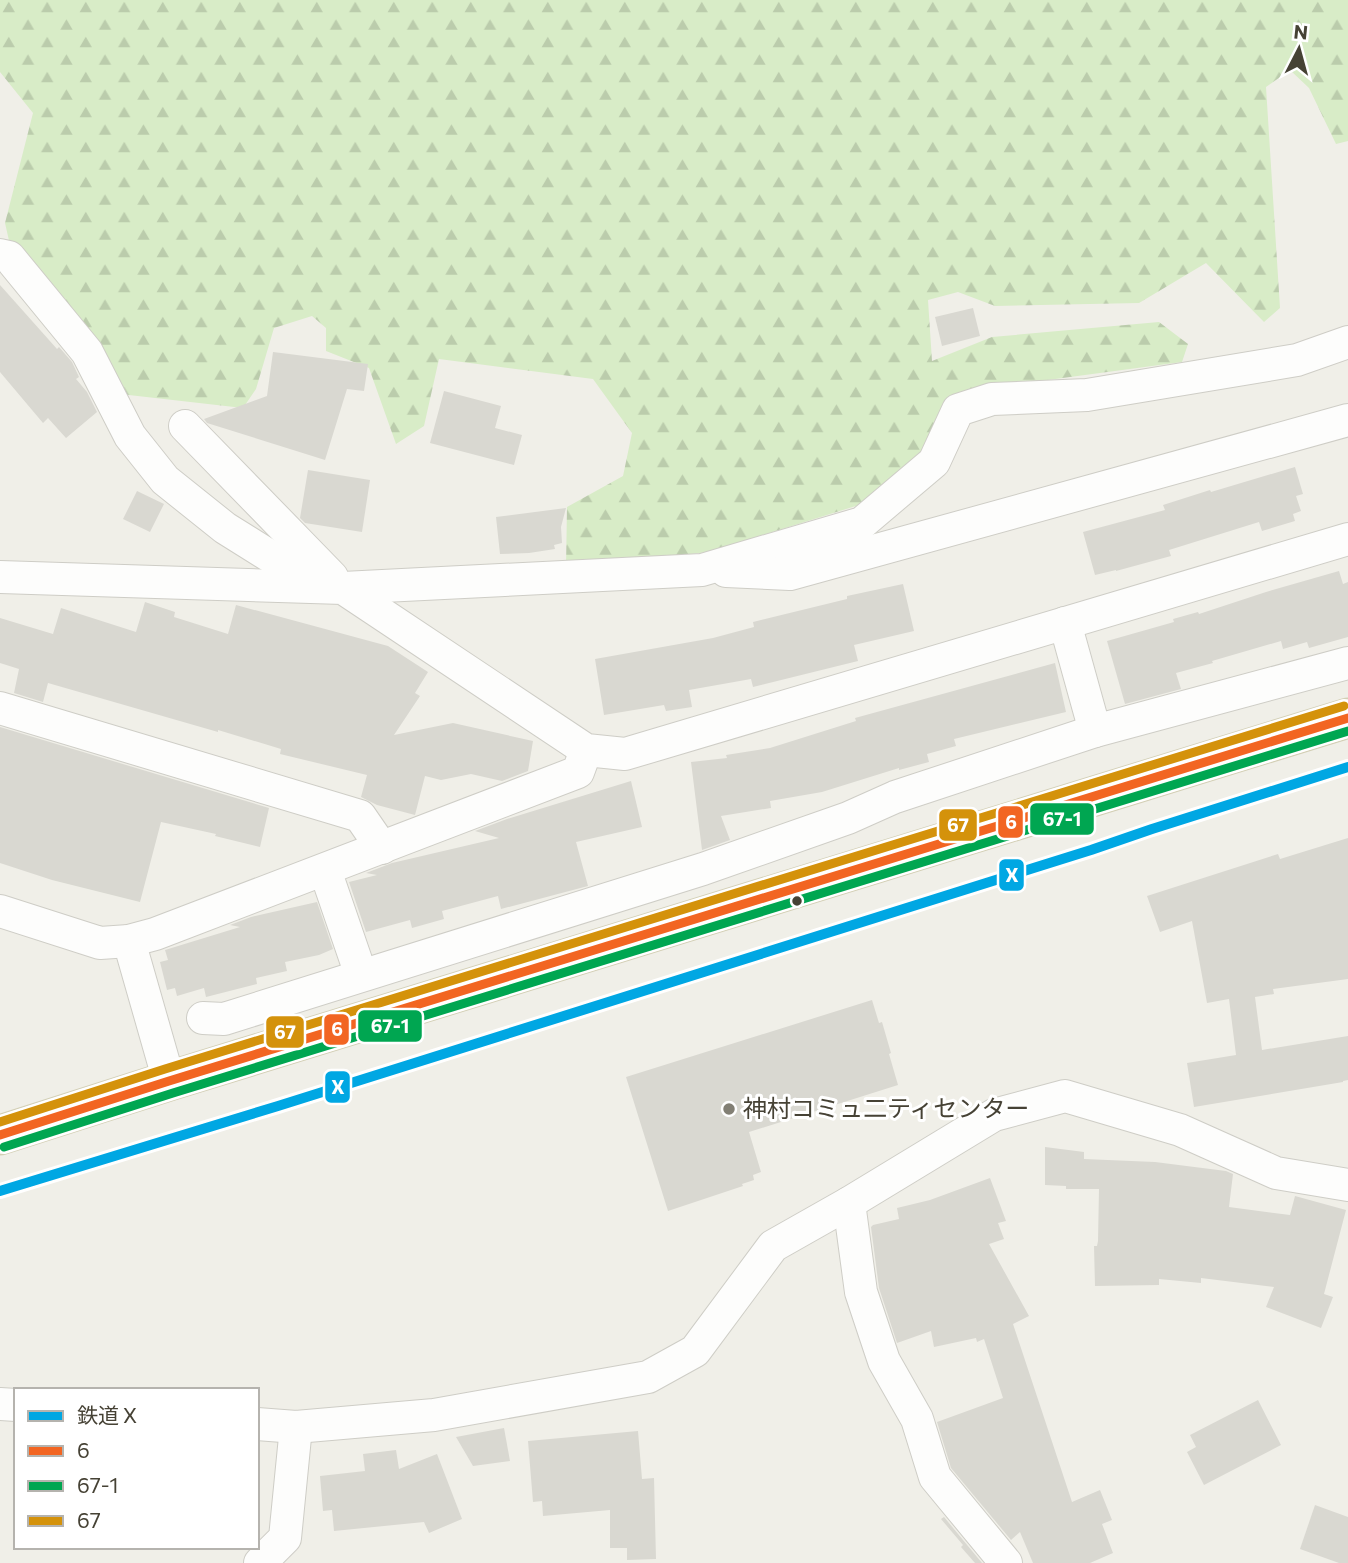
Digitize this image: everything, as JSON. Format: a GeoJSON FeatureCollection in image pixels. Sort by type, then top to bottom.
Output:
{"type":"FeatureCollection","features":[{"type":"Feature","properties":{"kind":"main road"},"geometry":{"type":"LineString","coordinates":[[0,1135],[1348,718]]}},
{"type":"Feature","properties":{"kind":"street"},"geometry":{"type":"LineString","coordinates":[[0,255],[9,257],[87,352],[130,436],[164,480],[225,528],[273,558],[343,588],[586,750],[625,754],[1348,539]]}},
{"type":"Feature","properties":{"kind":"street"},"geometry":{"type":"LineString","coordinates":[[702,570],[862,523],[934,462],[958,410],[992,399],[1087,395],[1297,360],[1348,342]]}},
{"type":"Feature","properties":{"kind":"street"},"geometry":{"type":"LineString","coordinates":[[0,577],[343,588],[702,570],[790,574],[1348,420]]}},
{"type":"Feature","properties":{"kind":"street"},"geometry":{"type":"LineString","coordinates":[[185,426],[343,588]]}},
{"type":"Feature","properties":{"kind":"street"},"geometry":{"type":"LineString","coordinates":[[1065,624],[1095,731]]}},
{"type":"Feature","properties":{"kind":"street"},"geometry":{"type":"LineString","coordinates":[[204,1018],[224,1018],[703,869],[848,818],[895,797],[1095,731],[1348,663]]}},
{"type":"Feature","properties":{"kind":"street"},"geometry":{"type":"LineString","coordinates":[[0,708],[360,816],[382,848]]}},
{"type":"Feature","properties":{"kind":"street"},"geometry":{"type":"LineString","coordinates":[[0,911],[100,943],[129,941],[155,934],[578,772],[586,750]]}},
{"type":"Feature","properties":{"kind":"street"},"geometry":{"type":"LineString","coordinates":[[325,870],[360,975]]}},
{"type":"Feature","properties":{"kind":"street"},"geometry":{"type":"LineString","coordinates":[[129,941],[169,1081]]}},
{"type":"Feature","properties":{"kind":"street"},"geometry":{"type":"LineString","coordinates":[[259,1424],[296,1427],[434,1415],[648,1377],[695,1351],[773,1246],[994,1115],[1065,1097],[1180,1130],[1276,1173],[1348,1185]]}},
{"type":"Feature","properties":{"kind":"street"},"geometry":{"type":"LineString","coordinates":[[849,1203],[861,1292],[884,1361],[917,1419],[935,1476],[1006,1563]]}},
{"type":"Feature","properties":{"kind":"street"},"geometry":{"type":"LineString","coordinates":[[260,1563],[285,1538],[296,1427]]}},
{"type":"Feature","properties":{"kind":"green space"},"geometry":{"type":"Polygon","coordinates":[[[0,0],[1348,0],[1348,141],[1336,144],[1309,88],[1290,70],[1266,87],[1280,308],[1264,322],[1206,263],[1139,303],[995,306],[958,292],[928,300],[932,361],[992,337],[1159,322],[1188,344],[1182,362],[972,390],[914,470],[859,505],[708,552],[566,568],[567,507],[623,476],[632,433],[593,379],[439,359],[424,426],[396,444],[369,368],[326,351],[326,328],[312,316],[274,328],[256,389],[243,408],[120,394],[18,280],[5,223],[33,113],[0,72],[0,0]]]}},
{"type":"Feature","properties":{"kind":"building"},"geometry":{"type":"Polygon","coordinates":[[[0,285],[72,362],[79,377],[76,379],[87,392],[97,412],[66,438],[48,418],[43,423],[0,372],[0,285]]]}},
{"type":"Feature","properties":{"kind":"building"},"geometry":{"type":"Polygon","coordinates":[[[973,308],[980,336],[942,346],[935,317],[973,308]]]}},
{"type":"Feature","properties":{"kind":"building"},"geometry":{"type":"Polygon","coordinates":[[[273,352],[368,364],[364,391],[347,389],[325,460],[207,423],[204,419],[267,396],[273,352]]]}},
{"type":"Feature","properties":{"kind":"building"},"geometry":{"type":"Polygon","coordinates":[[[444,391],[501,406],[495,428],[522,435],[514,465],[430,443],[444,391]]]}},
{"type":"Feature","properties":{"kind":"building"},"geometry":{"type":"Polygon","coordinates":[[[1295,467],[1303,494],[1296,496],[1301,511],[1293,514],[1295,521],[1262,531],[1259,522],[1169,550],[1171,556],[1095,575],[1083,532],[1165,510],[1163,505],[1295,467]]]}},
{"type":"Feature","properties":{"kind":"building"},"geometry":{"type":"Polygon","coordinates":[[[308,470],[370,480],[362,532],[305,523],[300,518],[308,470]]]}},
{"type":"Feature","properties":{"kind":"building"},"geometry":{"type":"Polygon","coordinates":[[[137,491],[164,504],[150,532],[123,519],[137,491]]]}},
{"type":"Feature","properties":{"kind":"building"},"geometry":{"type":"Polygon","coordinates":[[[566,508],[561,527],[562,543],[554,545],[555,549],[500,554],[496,517],[566,508]]]}},
{"type":"Feature","properties":{"kind":"building"},"geometry":{"type":"Polygon","coordinates":[[[1339,571],[1343,584],[1348,582],[1348,637],[1309,648],[1307,642],[1283,649],[1281,641],[1212,661],[1213,663],[1176,673],[1181,689],[1125,704],[1107,641],[1339,571]]]}},
{"type":"Feature","properties":{"kind":"building"},"geometry":{"type":"Polygon","coordinates":[[[903,584],[914,631],[854,645],[858,661],[753,687],[751,679],[689,690],[692,707],[666,711],[664,705],[604,715],[595,659],[713,638],[754,627],[753,622],[847,599],[847,596],[903,584]]]}},
{"type":"Feature","properties":{"kind":"building"},"geometry":{"type":"Polygon","coordinates":[[[145,602],[175,612],[174,617],[228,634],[236,605],[388,646],[428,672],[415,693],[420,696],[394,735],[453,723],[533,741],[528,771],[502,781],[471,774],[441,780],[425,776],[415,815],[377,805],[361,797],[367,775],[280,754],[281,749],[48,683],[43,702],[14,693],[19,669],[0,663],[0,618],[53,634],[61,608],[136,632],[145,602]]]}},
{"type":"Feature","properties":{"kind":"building"},"geometry":{"type":"Polygon","coordinates":[[[1055,663],[1066,712],[954,739],[956,746],[927,754],[929,762],[899,768],[822,792],[770,801],[771,808],[721,816],[730,840],[702,850],[691,762],[727,758],[726,755],[770,748],[856,721],[855,718],[1055,663]]]}},
{"type":"Feature","properties":{"kind":"building"},"geometry":{"type":"Polygon","coordinates":[[[0,727],[269,808],[260,847],[161,822],[140,902],[52,880],[0,863],[0,727]]]}},
{"type":"Feature","properties":{"kind":"building"},"geometry":{"type":"Polygon","coordinates":[[[631,781],[642,827],[576,842],[588,886],[501,909],[498,896],[442,911],[444,919],[412,928],[410,920],[366,932],[349,882],[377,875],[366,873],[392,863],[499,838],[475,831],[631,781]]]}},
{"type":"Feature","properties":{"kind":"building"},"geometry":{"type":"Polygon","coordinates":[[[1348,838],[1348,979],[1273,989],[1274,994],[1255,997],[1262,1050],[1348,1036],[1348,1080],[1194,1107],[1187,1063],[1236,1055],[1229,999],[1207,1003],[1192,921],[1160,932],[1147,896],[1278,854],[1280,859],[1348,838]]]}},
{"type":"Feature","properties":{"kind":"building"},"geometry":{"type":"Polygon","coordinates":[[[317,902],[333,949],[319,955],[285,962],[287,971],[256,978],[257,984],[206,997],[204,988],[177,996],[175,988],[167,990],[160,962],[168,960],[165,950],[240,927],[230,925],[251,917],[317,902]]]}},
{"type":"Feature","properties":{"kind":"building","name":"神村コミュ二ティセンター"},"geometry":{"type":"Polygon","coordinates":[[[872,1000],[879,1023],[882,1022],[898,1085],[749,1132],[761,1172],[753,1175],[754,1180],[668,1211],[626,1077],[872,1000]]]}},
{"type":"Feature","properties":{"kind":"building"},"geometry":{"type":"Polygon","coordinates":[[[1045,1147],[1084,1152],[1084,1159],[1155,1162],[1226,1171],[1233,1174],[1229,1207],[1290,1215],[1295,1196],[1346,1210],[1324,1294],[1333,1297],[1321,1328],[1266,1307],[1274,1287],[1201,1278],[1201,1283],[1159,1279],[1159,1285],[1095,1286],[1094,1246],[1097,1246],[1098,1241],[1099,1189],[1066,1189],[1066,1186],[1045,1185],[1045,1147]]]}},
{"type":"Feature","properties":{"kind":"building"},"geometry":{"type":"Polygon","coordinates":[[[990,1178],[1006,1221],[998,1223],[1004,1239],[989,1244],[1029,1316],[1013,1324],[1072,1502],[1100,1490],[1112,1520],[1102,1524],[1113,1553],[1090,1563],[1033,1563],[1020,1532],[1011,1540],[951,1468],[937,1422],[1003,1398],[984,1339],[977,1342],[976,1338],[934,1347],[931,1331],[897,1343],[879,1288],[871,1227],[873,1225],[899,1219],[897,1208],[930,1200],[990,1178]]]}},
{"type":"Feature","properties":{"kind":"building"},"geometry":{"type":"Polygon","coordinates":[[[1258,1400],[1281,1445],[1204,1485],[1187,1452],[1196,1447],[1190,1435],[1258,1400]]]}},
{"type":"Feature","properties":{"kind":"building"},"geometry":{"type":"Polygon","coordinates":[[[504,1428],[510,1461],[473,1466],[456,1437],[504,1428]]]}},
{"type":"Feature","properties":{"kind":"building"},"geometry":{"type":"Polygon","coordinates":[[[638,1431],[642,1479],[654,1478],[656,1559],[627,1560],[627,1548],[610,1548],[610,1510],[543,1516],[542,1501],[533,1502],[528,1441],[638,1431]]]}},
{"type":"Feature","properties":{"kind":"building"},"geometry":{"type":"Polygon","coordinates":[[[396,1450],[399,1469],[437,1454],[462,1519],[429,1533],[424,1522],[334,1531],[332,1510],[323,1511],[320,1476],[365,1471],[363,1454],[396,1450]]]}},
{"type":"Feature","properties":{"kind":"building"},"geometry":{"type":"Polygon","coordinates":[[[1315,1505],[1348,1517],[1348,1563],[1339,1563],[1300,1549],[1315,1505]]]}},
{"type":"Feature","properties":{"kind":"building"},"geometry":{"type":"Polygon","coordinates":[[[944,1517],[982,1563],[975,1563],[961,1547],[963,1545],[941,1519],[944,1517]]]}},
{"type":"Feature","properties":{"kind":"rail line","name":"X"},"geometry":{"type":"LineString","coordinates":[[0,1191],[278,1106],[1348,767]]}},
{"type":"Feature","properties":{"kind":"transit line","name":"67"},"geometry":{"type":"LineString","coordinates":[[0,1122],[1344,706]]}},
{"type":"Feature","properties":{"kind":"transit line","name":"6"},"geometry":{"type":"LineString","coordinates":[[0,1135],[1348,718]]}},
{"type":"Feature","properties":{"kind":"transit line","name":"67-1"},"geometry":{"type":"LineString","coordinates":[[4,1147],[1348,731]]}},
{"type":"Feature","properties":{"kind":"place","name":"神村コミュ二ティセンター"},"geometry":{"type":"Point","coordinates":[729,1109]}}]}
